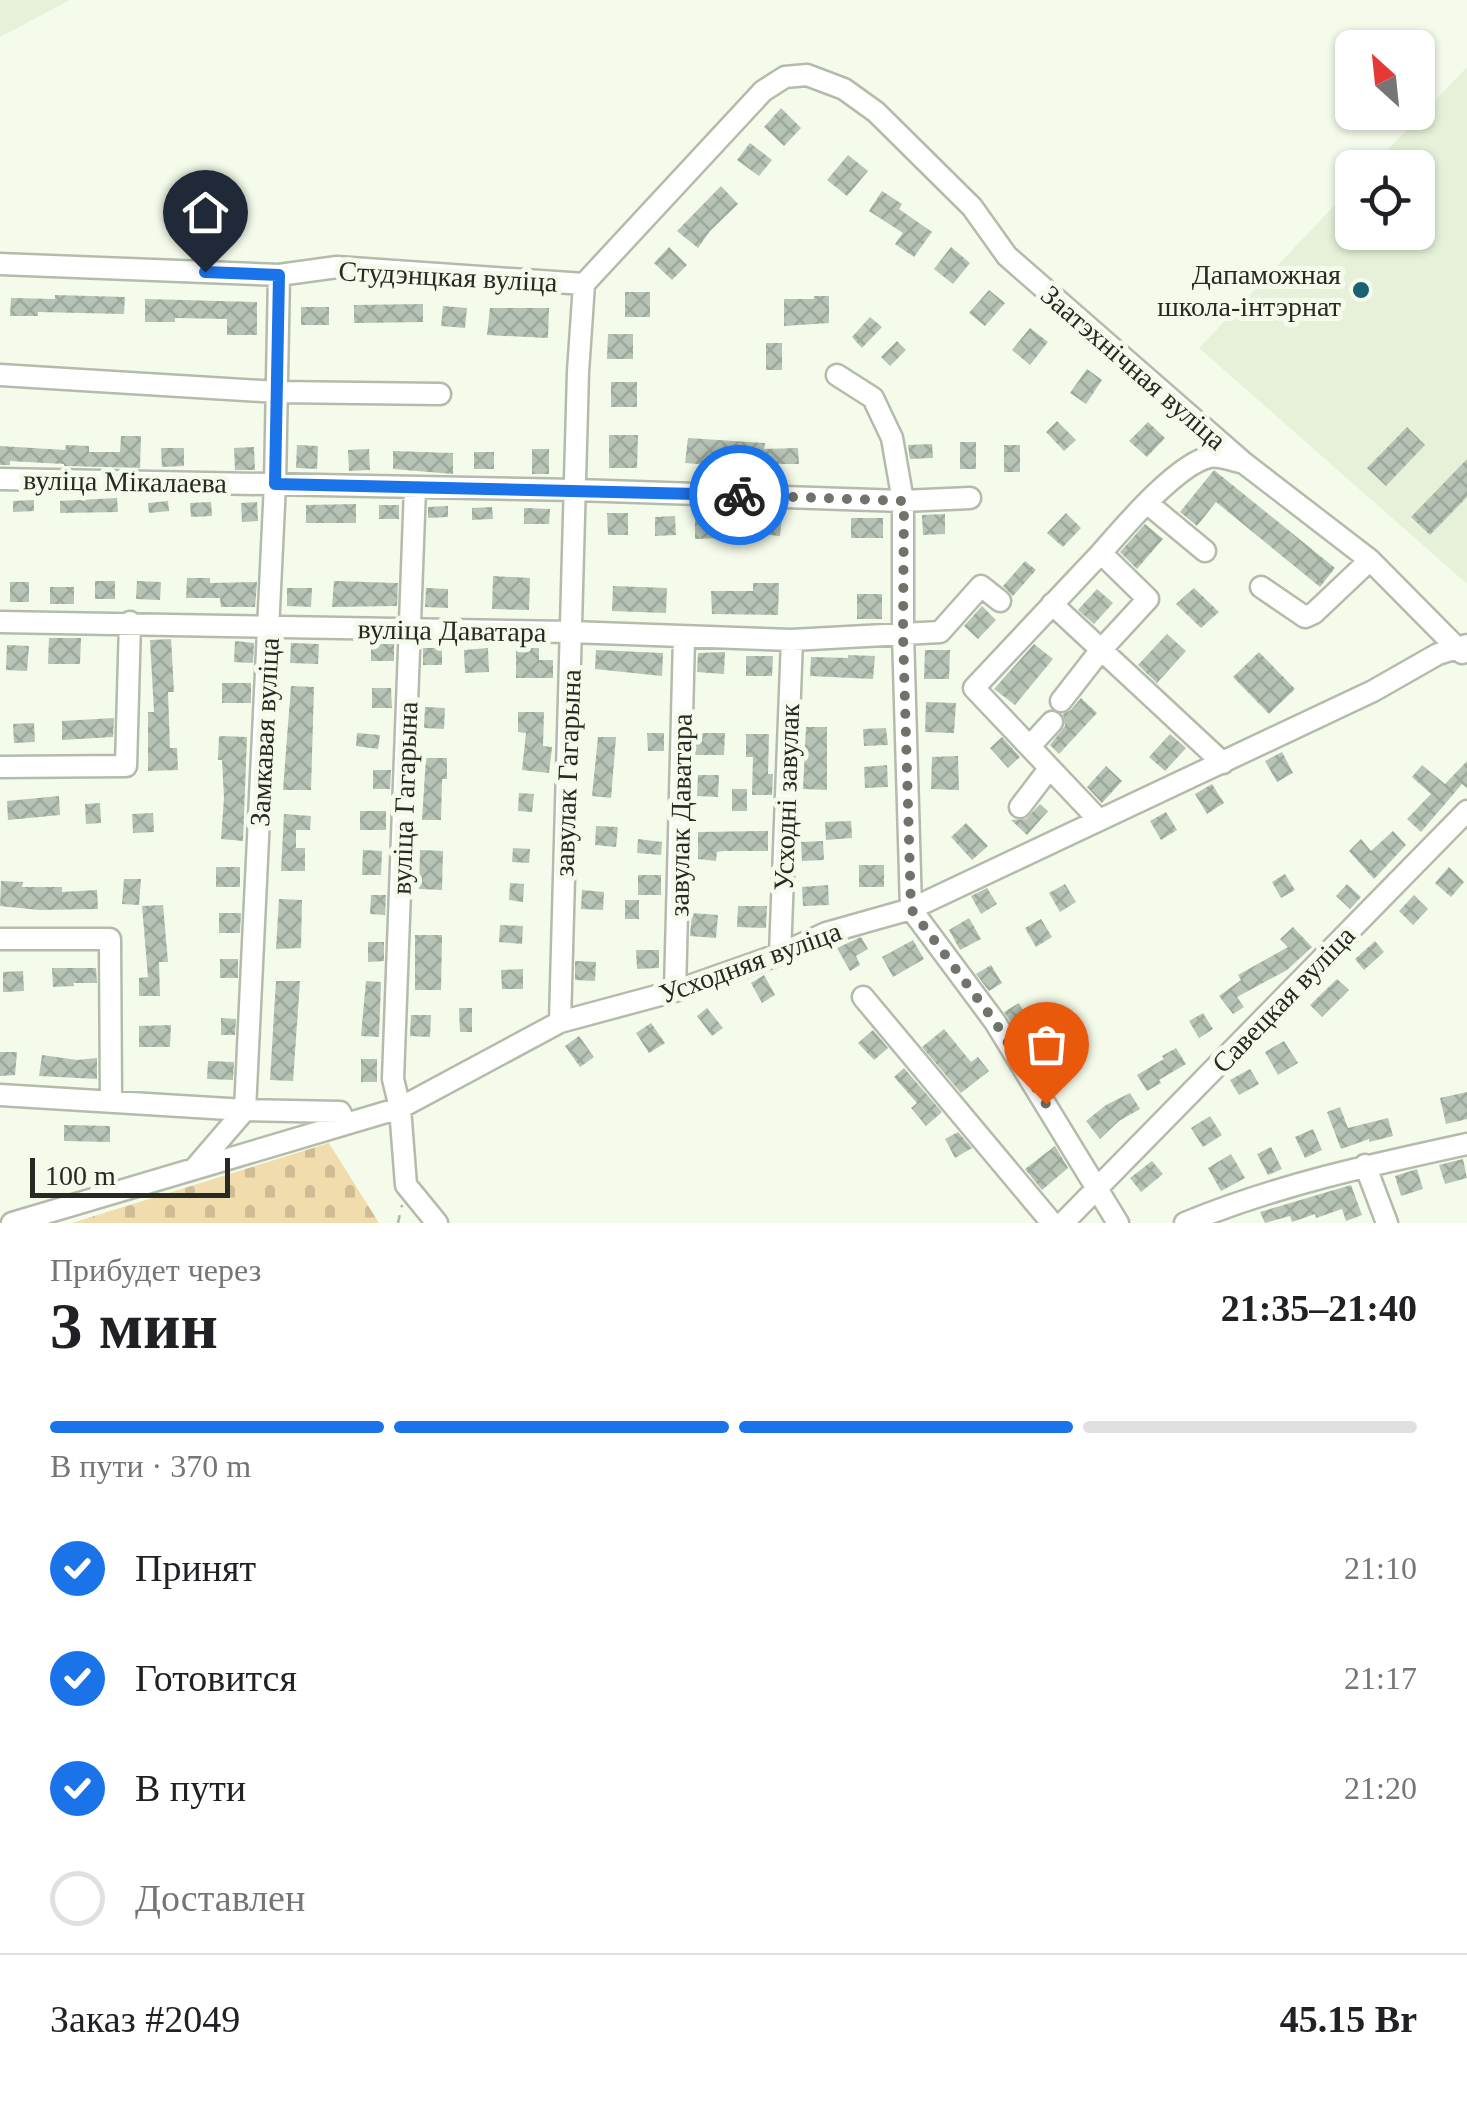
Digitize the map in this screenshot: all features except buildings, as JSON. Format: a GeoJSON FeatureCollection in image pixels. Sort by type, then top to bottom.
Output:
{"type":"FeatureCollection","features":[{"type":"Feature","properties":{"kind":"street","name":"Студэнцкая вуліца"},"geometry":{"type":"LineString","coordinates":[[0,264],[279,275],[337,267],[584,284],[763,91],[785,77],[807,74]]}},
{"type":"Feature","properties":{"kind":"street","name":"Заатэхнічная вуліца"},"geometry":{"type":"LineString","coordinates":[[807,74],[844,88],[876,112],[972,208],[1007,256],[1244,464],[1370,560],[1463,650]]}},
{"type":"Feature","properties":{"kind":"street","name":"Замкавая вуліца"},"geometry":{"type":"LineString","coordinates":[[245,1110],[275,484],[279,275]]}},
{"type":"Feature","properties":{"kind":"street","name":"завулак Гагарына"},"geometry":{"type":"LineString","coordinates":[[560,1022],[578,372],[584,284]]}},
{"type":"Feature","properties":{"kind":"street"},"geometry":{"type":"LineString","coordinates":[[0,375],[277,392],[440,394]]}},
{"type":"Feature","properties":{"kind":"street"},"geometry":{"type":"LineString","coordinates":[[837,375],[872,398],[892,438],[904,501],[903,634],[911,909],[995,1022],[1118,1223]]}},
{"type":"Feature","properties":{"kind":"street"},"geometry":{"type":"LineString","coordinates":[[1098,820],[974,688],[1147,502],[1193,464],[1211,456],[1244,464]]}},
{"type":"Feature","properties":{"kind":"street","name":"вуліца Мікалаева"},"geometry":{"type":"LineString","coordinates":[[0,479],[577,490],[904,501],[970,498]]}},
{"type":"Feature","properties":{"kind":"street","name":"вуліца Гагарына"},"geometry":{"type":"LineString","coordinates":[[415,488],[393,1079],[400,1108],[406,1185],[436,1223]]}},
{"type":"Feature","properties":{"kind":"street"},"geometry":{"type":"LineString","coordinates":[[1147,502],[1205,550]]}},
{"type":"Feature","properties":{"kind":"street"},"geometry":{"type":"LineString","coordinates":[[1061,701],[1148,598],[1100,553]]}},
{"type":"Feature","properties":{"kind":"street"},"geometry":{"type":"LineString","coordinates":[[1261,587],[1305,618],[1370,560]]}},
{"type":"Feature","properties":{"kind":"street","name":"вуліца Даватара"},"geometry":{"type":"LineString","coordinates":[[0,622],[792,640],[940,632],[981,586],[1000,601]]}},
{"type":"Feature","properties":{"kind":"street"},"geometry":{"type":"LineString","coordinates":[[1052,604],[1222,762]]}},
{"type":"Feature","properties":{"kind":"street"},"geometry":{"type":"LineString","coordinates":[[0,768],[126,766],[130,622]]}},
{"type":"Feature","properties":{"kind":"street","name":"завулак Даватара"},"geometry":{"type":"LineString","coordinates":[[675,992],[684,638]]}},
{"type":"Feature","properties":{"kind":"street","name":"Усходні завулак"},"geometry":{"type":"LineString","coordinates":[[780,954],[792,640]]}},
{"type":"Feature","properties":{"kind":"street","name":"Усходняя вуліца"},"geometry":{"type":"LineString","coordinates":[[12,1223],[400,1108],[560,1022],[675,992],[826,933],[911,909],[1463,650]]}},
{"type":"Feature","properties":{"kind":"street"},"geometry":{"type":"LineString","coordinates":[[1030,746],[1052,722]]}},
{"type":"Feature","properties":{"kind":"street"},"geometry":{"type":"LineString","coordinates":[[1020,806],[1049,768]]}},
{"type":"Feature","properties":{"kind":"street","name":"Савецкая вуліца"},"geometry":{"type":"LineString","coordinates":[[1063,1223],[1467,811]]}},
{"type":"Feature","properties":{"kind":"street"},"geometry":{"type":"LineString","coordinates":[[0,939],[110,939],[112,1100]]}},
{"type":"Feature","properties":{"kind":"street"},"geometry":{"type":"LineString","coordinates":[[863,998],[1052,1223]]}},
{"type":"Feature","properties":{"kind":"street"},"geometry":{"type":"LineString","coordinates":[[0,1095],[340,1112],[346,1124]]}},
{"type":"Feature","properties":{"kind":"street"},"geometry":{"type":"LineString","coordinates":[[194,1170],[245,1110]]}},
{"type":"Feature","properties":{"kind":"street"},"geometry":{"type":"LineString","coordinates":[[1185,1223],[1242,1200],[1365,1165],[1467,1144]]}},
{"type":"Feature","properties":{"kind":"street"},"geometry":{"type":"LineString","coordinates":[[1365,1165],[1387,1223]]}},
{"type":"Feature","properties":{"kind":"shaded area"},"geometry":{"type":"Polygon","coordinates":[[[0,0],[70,0],[0,37],[0,0]]]}},
{"type":"Feature","properties":{"kind":"shaded area","name":"Дапаможная школа-інтэрнат"},"geometry":{"type":"Polygon","coordinates":[[[1467,67],[1467,584],[1199,348],[1335,205],[1335,250],[1435,250],[1435,150],[1387,150],[1407,130],[1435,130],[1435,100],[1467,67]]]}},
{"type":"Feature","properties":{"kind":"green space"},"geometry":{"type":"Polygon","coordinates":[[[329,1143],[379,1223],[72,1223],[329,1143]]]}},
{"type":"Feature","properties":{"kind":"way so far"},"geometry":{"type":"LineString","coordinates":[[739,495],[904,501],[903,634],[911,909],[995,1022],[1046,1104]]}},
{"type":"Feature","properties":{"kind":"place","name":"Дапаможная школа-інтэрнат"},"geometry":{"type":"Point","coordinates":[1361,290]}},
{"type":"Feature","properties":{"kind":"route"},"geometry":{"type":"LineString","coordinates":[[205,272],[279,275],[275,484],[739,495]]}}]}
